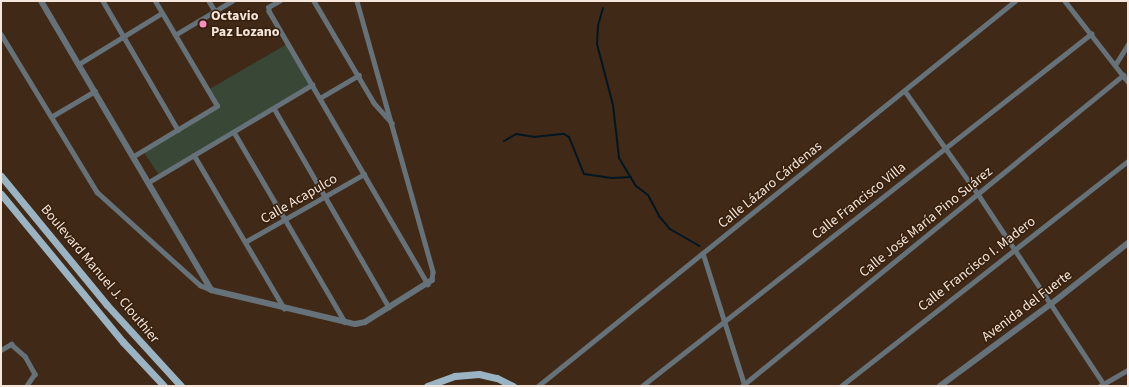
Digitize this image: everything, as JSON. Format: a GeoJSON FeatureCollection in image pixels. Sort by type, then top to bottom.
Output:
{"type":"FeatureCollection","features":[{"type":"Feature","properties":{"kind":"main road","name":"Boulevard Manuel J. Clouthier"},"geometry":{"type":"LineString","coordinates":[[1,176],[107,305],[181,386]]}},
{"type":"Feature","properties":{"kind":"main road","name":"Boulevard Manuel J. Clouthier"},"geometry":{"type":"LineString","coordinates":[[1,194],[123,342],[164,386]]}},
{"type":"Feature","properties":{"kind":"main road"},"geometry":{"type":"LineString","coordinates":[[427,386],[455,376],[479,374],[497,378],[513,386]]}},
{"type":"Feature","properties":{"kind":"street"},"geometry":{"type":"LineString","coordinates":[[41,1],[134,156],[211,290]]}},
{"type":"Feature","properties":{"kind":"street"},"geometry":{"type":"LineString","coordinates":[[103,1],[178,130]]}},
{"type":"Feature","properties":{"kind":"street"},"geometry":{"type":"LineString","coordinates":[[134,156],[217,107],[155,1]]}},
{"type":"Feature","properties":{"kind":"street"},"geometry":{"type":"LineString","coordinates":[[209,1],[215,11]]}},
{"type":"Feature","properties":{"kind":"street"},"geometry":{"type":"LineString","coordinates":[[176,35],[232,1]]}},
{"type":"Feature","properties":{"kind":"street"},"geometry":{"type":"LineString","coordinates":[[280,1],[269,7],[269,11],[364,174],[430,282]]}},
{"type":"Feature","properties":{"kind":"street"},"geometry":{"type":"LineString","coordinates":[[314,1],[378,108],[392,124]]}},
{"type":"Feature","properties":{"kind":"street"},"geometry":{"type":"LineString","coordinates":[[1,34],[101,197],[200,285],[211,290],[284,308],[346,323],[360,324],[389,308],[430,282],[433,272],[357,1]]}},
{"type":"Feature","properties":{"kind":"street","name":"Calle Lázaro Cárdenas"},"geometry":{"type":"LineString","coordinates":[[538,386],[1015,1]]}},
{"type":"Feature","properties":{"kind":"street"},"geometry":{"type":"LineString","coordinates":[[1065,1],[1128,82]]}},
{"type":"Feature","properties":{"kind":"street"},"geometry":{"type":"LineString","coordinates":[[79,64],[162,13]]}},
{"type":"Feature","properties":{"kind":"street","name":"Calle Francisco Villa"},"geometry":{"type":"LineString","coordinates":[[642,386],[1091,34]]}},
{"type":"Feature","properties":{"kind":"street"},"geometry":{"type":"LineString","coordinates":[[1115,65],[1128,44]]}},
{"type":"Feature","properties":{"kind":"street"},"geometry":{"type":"LineString","coordinates":[[320,98],[359,75]]}},
{"type":"Feature","properties":{"kind":"street","name":"Calle José María Pino Suárez"},"geometry":{"type":"LineString","coordinates":[[744,386],[1123,75]]}},
{"type":"Feature","properties":{"kind":"street"},"geometry":{"type":"LineString","coordinates":[[149,182],[312,85]]}},
{"type":"Feature","properties":{"kind":"street"},"geometry":{"type":"LineString","coordinates":[[905,90],[978,194],[1103,385],[1128,370]]}},
{"type":"Feature","properties":{"kind":"street"},"geometry":{"type":"LineString","coordinates":[[51,116],[95,91]]}},
{"type":"Feature","properties":{"kind":"street"},"geometry":{"type":"LineString","coordinates":[[274,108],[389,308]]}},
{"type":"Feature","properties":{"kind":"street"},"geometry":{"type":"LineString","coordinates":[[234,132],[346,323]]}},
{"type":"Feature","properties":{"kind":"street"},"geometry":{"type":"LineString","coordinates":[[194,155],[284,308]]}},
{"type":"Feature","properties":{"kind":"street","name":"Calle Francisco I. Madero"},"geometry":{"type":"LineString","coordinates":[[841,386],[1128,161]]}},
{"type":"Feature","properties":{"kind":"street","name":"Calle Acapulco"},"geometry":{"type":"LineString","coordinates":[[245,242],[364,174]]}},
{"type":"Feature","properties":{"kind":"street","name":"Avenida del Fuerte"},"geometry":{"type":"LineString","coordinates":[[940,386],[1051,304],[1128,243]]}},
{"type":"Feature","properties":{"kind":"street"},"geometry":{"type":"LineString","coordinates":[[702,253],[725,321],[744,386]]}},
{"type":"Feature","properties":{"kind":"street"},"geometry":{"type":"LineString","coordinates":[[1,350],[8,344],[23,354],[35,374],[28,386]]}},
{"type":"Feature","properties":{"kind":"green space"},"geometry":{"type":"Polygon","coordinates":[[[287,44],[311,85],[159,175],[143,151],[218,107],[208,90],[287,44]]]}},
{"type":"Feature","properties":{"kind":"waterway"},"geometry":{"type":"LineString","coordinates":[[603,8],[598,26],[597,44],[613,105],[619,158],[636,186],[648,195],[659,216],[670,229],[699,246]]}},
{"type":"Feature","properties":{"kind":"waterway"},"geometry":{"type":"LineString","coordinates":[[504,141],[516,134],[534,137],[564,134],[569,137],[584,174],[612,178],[631,177]]}},
{"type":"Feature","properties":{"kind":"place","name":"Octavio Paz Lozano"},"geometry":{"type":"Point","coordinates":[203,24]}}]}
